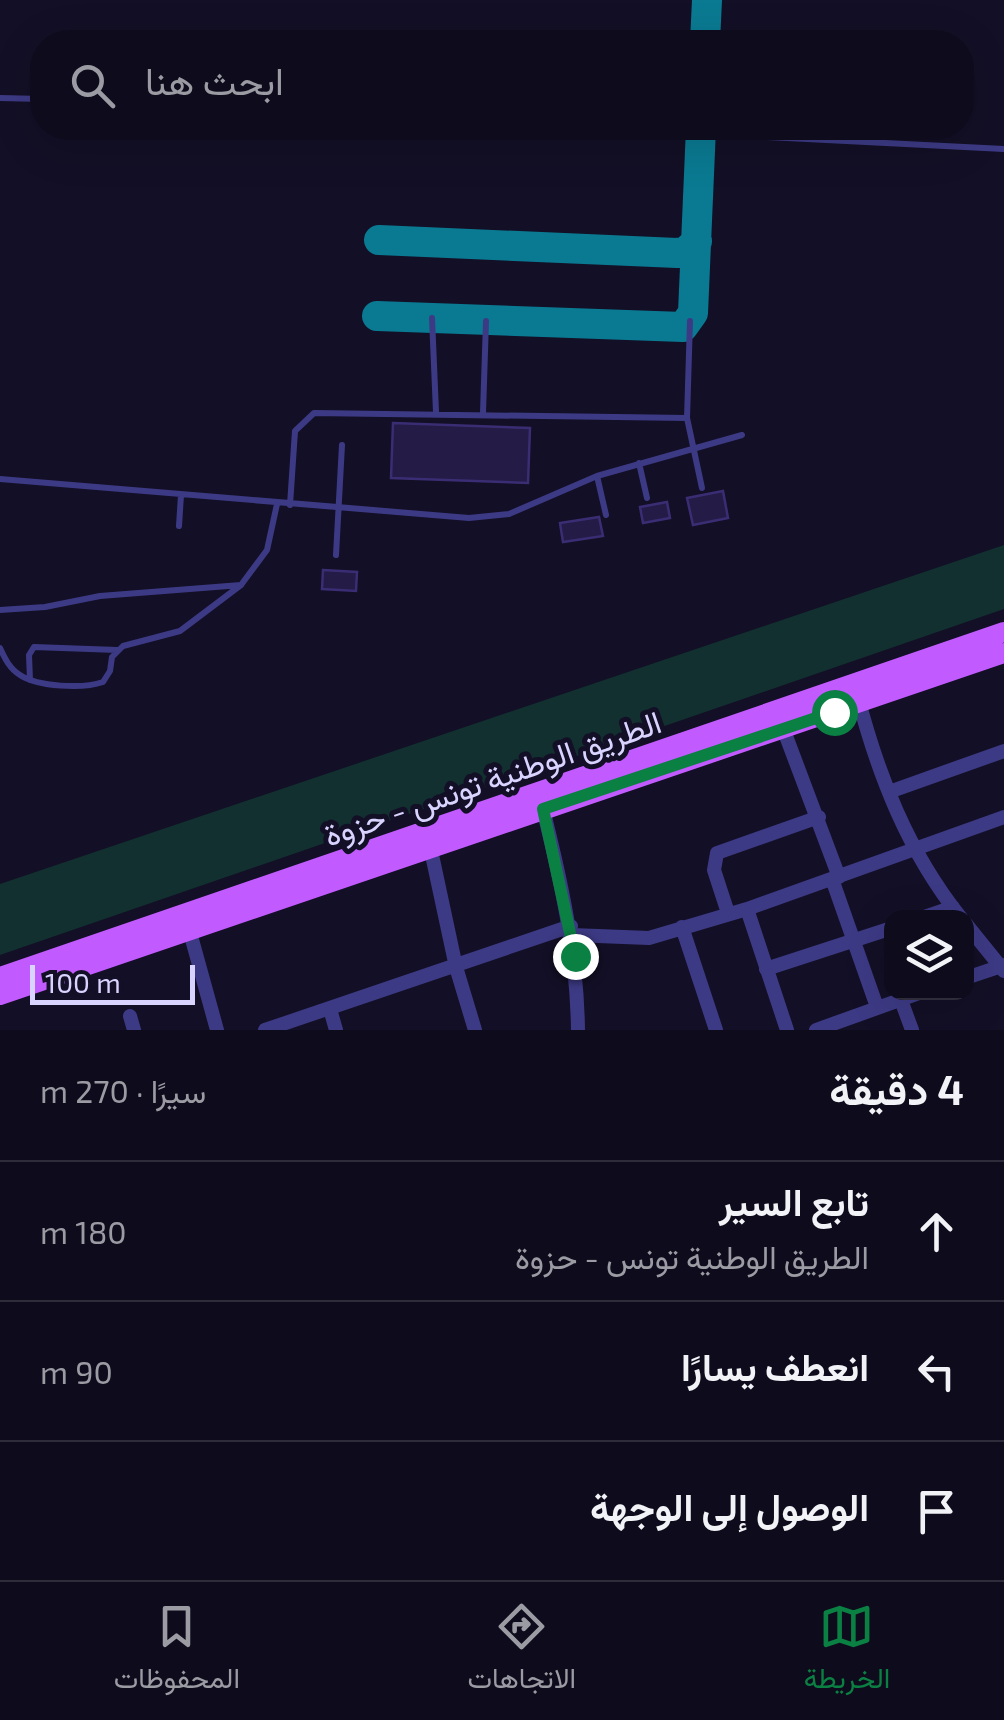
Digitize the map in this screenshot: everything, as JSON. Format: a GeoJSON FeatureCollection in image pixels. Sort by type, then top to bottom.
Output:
{"type":"FeatureCollection","features":[{"type":"Feature","properties":{"kind":"main road","name":"الطريق الوطنية تونس - حزوة"},"geometry":{"type":"LineString","coordinates":[[541,800],[783,728],[1004,632]]}},
{"type":"Feature","properties":{"kind":"main road","name":"الطريق الوطنية تونس - حزوة"},"geometry":{"type":"LineString","coordinates":[[0,995],[187,923],[541,800],[856,694],[1004,653]]}},
{"type":"Feature","properties":{"kind":"main road","name":"الطريق الوطنية تونس - حزوة"},"geometry":{"type":"LineString","coordinates":[[0,977],[187,923]]}},
{"type":"Feature","properties":{"kind":"street"},"geometry":{"type":"LineString","coordinates":[[856,694],[912,849],[956,910]]}},
{"type":"Feature","properties":{"kind":"street"},"geometry":{"type":"LineString","coordinates":[[783,728],[819,816],[877,1007]]}},
{"type":"Feature","properties":{"kind":"street"},"geometry":{"type":"LineString","coordinates":[[889,792],[1004,750]]}},
{"type":"Feature","properties":{"kind":"street"},"geometry":{"type":"LineString","coordinates":[[541,800],[571,931],[578,976],[578,1030]]}},
{"type":"Feature","properties":{"kind":"street"},"geometry":{"type":"LineString","coordinates":[[728,913],[714,870],[717,853],[819,816]]}},
{"type":"Feature","properties":{"kind":"street"},"geometry":{"type":"LineString","coordinates":[[265,1030],[571,931],[642,938],[747,909],[1004,817]]}},
{"type":"Feature","properties":{"kind":"street"},"geometry":{"type":"LineString","coordinates":[[428,839],[474,1030]]}},
{"type":"Feature","properties":{"kind":"street"},"geometry":{"type":"LineString","coordinates":[[747,909],[786,1030]]}},
{"type":"Feature","properties":{"kind":"street"},"geometry":{"type":"LineString","coordinates":[[187,923],[217,1030]]}},
{"type":"Feature","properties":{"kind":"street"},"geometry":{"type":"LineString","coordinates":[[682,927],[716,1030]]}},
{"type":"Feature","properties":{"kind":"street"},"geometry":{"type":"LineString","coordinates":[[766,968],[884,931]]}},
{"type":"Feature","properties":{"kind":"street"},"geometry":{"type":"LineString","coordinates":[[974,934],[1003,968],[974,976]]}},
{"type":"Feature","properties":{"kind":"street"},"geometry":{"type":"LineString","coordinates":[[816,1030],[837,1026],[901,1000],[912,1030]]}},
{"type":"Feature","properties":{"kind":"street"},"geometry":{"type":"LineString","coordinates":[[330,1009],[336,1030]]}},
{"type":"Feature","properties":{"kind":"lane"},"geometry":{"type":"LineString","coordinates":[[0,98],[30,99]]}},
{"type":"Feature","properties":{"kind":"lane"},"geometry":{"type":"LineString","coordinates":[[833,140],[1004,148]]}},
{"type":"Feature","properties":{"kind":"lane"},"geometry":{"type":"LineString","coordinates":[[432,318],[436,412]]}},
{"type":"Feature","properties":{"kind":"lane"},"geometry":{"type":"LineString","coordinates":[[484,414],[486,320]]}},
{"type":"Feature","properties":{"kind":"lane"},"geometry":{"type":"LineString","coordinates":[[690,321],[687,418],[702,488]]}},
{"type":"Feature","properties":{"kind":"lane"},"geometry":{"type":"LineString","coordinates":[[290,505],[294,431],[306,417],[322,412],[687,418]]}},
{"type":"Feature","properties":{"kind":"lane"},"geometry":{"type":"LineString","coordinates":[[0,479],[448,518],[490,516],[526,508],[597,476],[742,435]]}},
{"type":"Feature","properties":{"kind":"lane"},"geometry":{"type":"LineString","coordinates":[[336,555],[342,445]]}},
{"type":"Feature","properties":{"kind":"lane"},"geometry":{"type":"LineString","coordinates":[[639,463],[646,498]]}},
{"type":"Feature","properties":{"kind":"lane"},"geometry":{"type":"LineString","coordinates":[[597,476],[606,515]]}},
{"type":"Feature","properties":{"kind":"lane"},"geometry":{"type":"LineString","coordinates":[[178,526],[181,495]]}},
{"type":"Feature","properties":{"kind":"lane"},"geometry":{"type":"LineString","coordinates":[[30,680],[29,654],[34,646],[117,650],[180,631],[241,585],[267,550],[277,504]]}},
{"type":"Feature","properties":{"kind":"lane"},"geometry":{"type":"LineString","coordinates":[[0,610],[44,607],[100,596],[241,585]]}},
{"type":"Feature","properties":{"kind":"lane"},"geometry":{"type":"LineString","coordinates":[[0,648],[14,671],[30,680],[97,685],[108,677],[117,650]]}},
{"type":"Feature","properties":{"kind":"green space"},"geometry":{"type":"Polygon","coordinates":[[[1004,545],[1004,609],[0,955],[0,884],[1004,545]]]}},
{"type":"Feature","properties":{"kind":"building"},"geometry":{"type":"Polygon","coordinates":[[[393,423],[530,428],[528,483],[391,478],[393,423]]]}},
{"type":"Feature","properties":{"kind":"building"},"geometry":{"type":"Polygon","coordinates":[[[723,491],[728,518],[693,525],[687,498],[723,491]]]}},
{"type":"Feature","properties":{"kind":"building"},"geometry":{"type":"Polygon","coordinates":[[[667,502],[670,518],[643,523],[640,507],[667,502]]]}},
{"type":"Feature","properties":{"kind":"building"},"geometry":{"type":"Polygon","coordinates":[[[599,517],[603,536],[563,542],[560,523],[599,517]]]}},
{"type":"Feature","properties":{"kind":"building"},"geometry":{"type":"Polygon","coordinates":[[[323,570],[357,572],[356,591],[322,589],[323,570]]]}},
{"type":"Feature","properties":{"kind":"taxiway"},"geometry":{"type":"LineString","coordinates":[[706,30],[707,0]]}},
{"type":"Feature","properties":{"kind":"taxiway"},"geometry":{"type":"LineString","coordinates":[[377,316],[683,327],[693,313],[700,140]]}},
{"type":"Feature","properties":{"kind":"taxiway"},"geometry":{"type":"LineString","coordinates":[[379,240],[677,253],[685,252],[697,241]]}},
{"type":"Feature","properties":{"kind":"route"},"geometry":{"type":"LineString","coordinates":[[575,956],[543,809],[834,712]]}}]}
